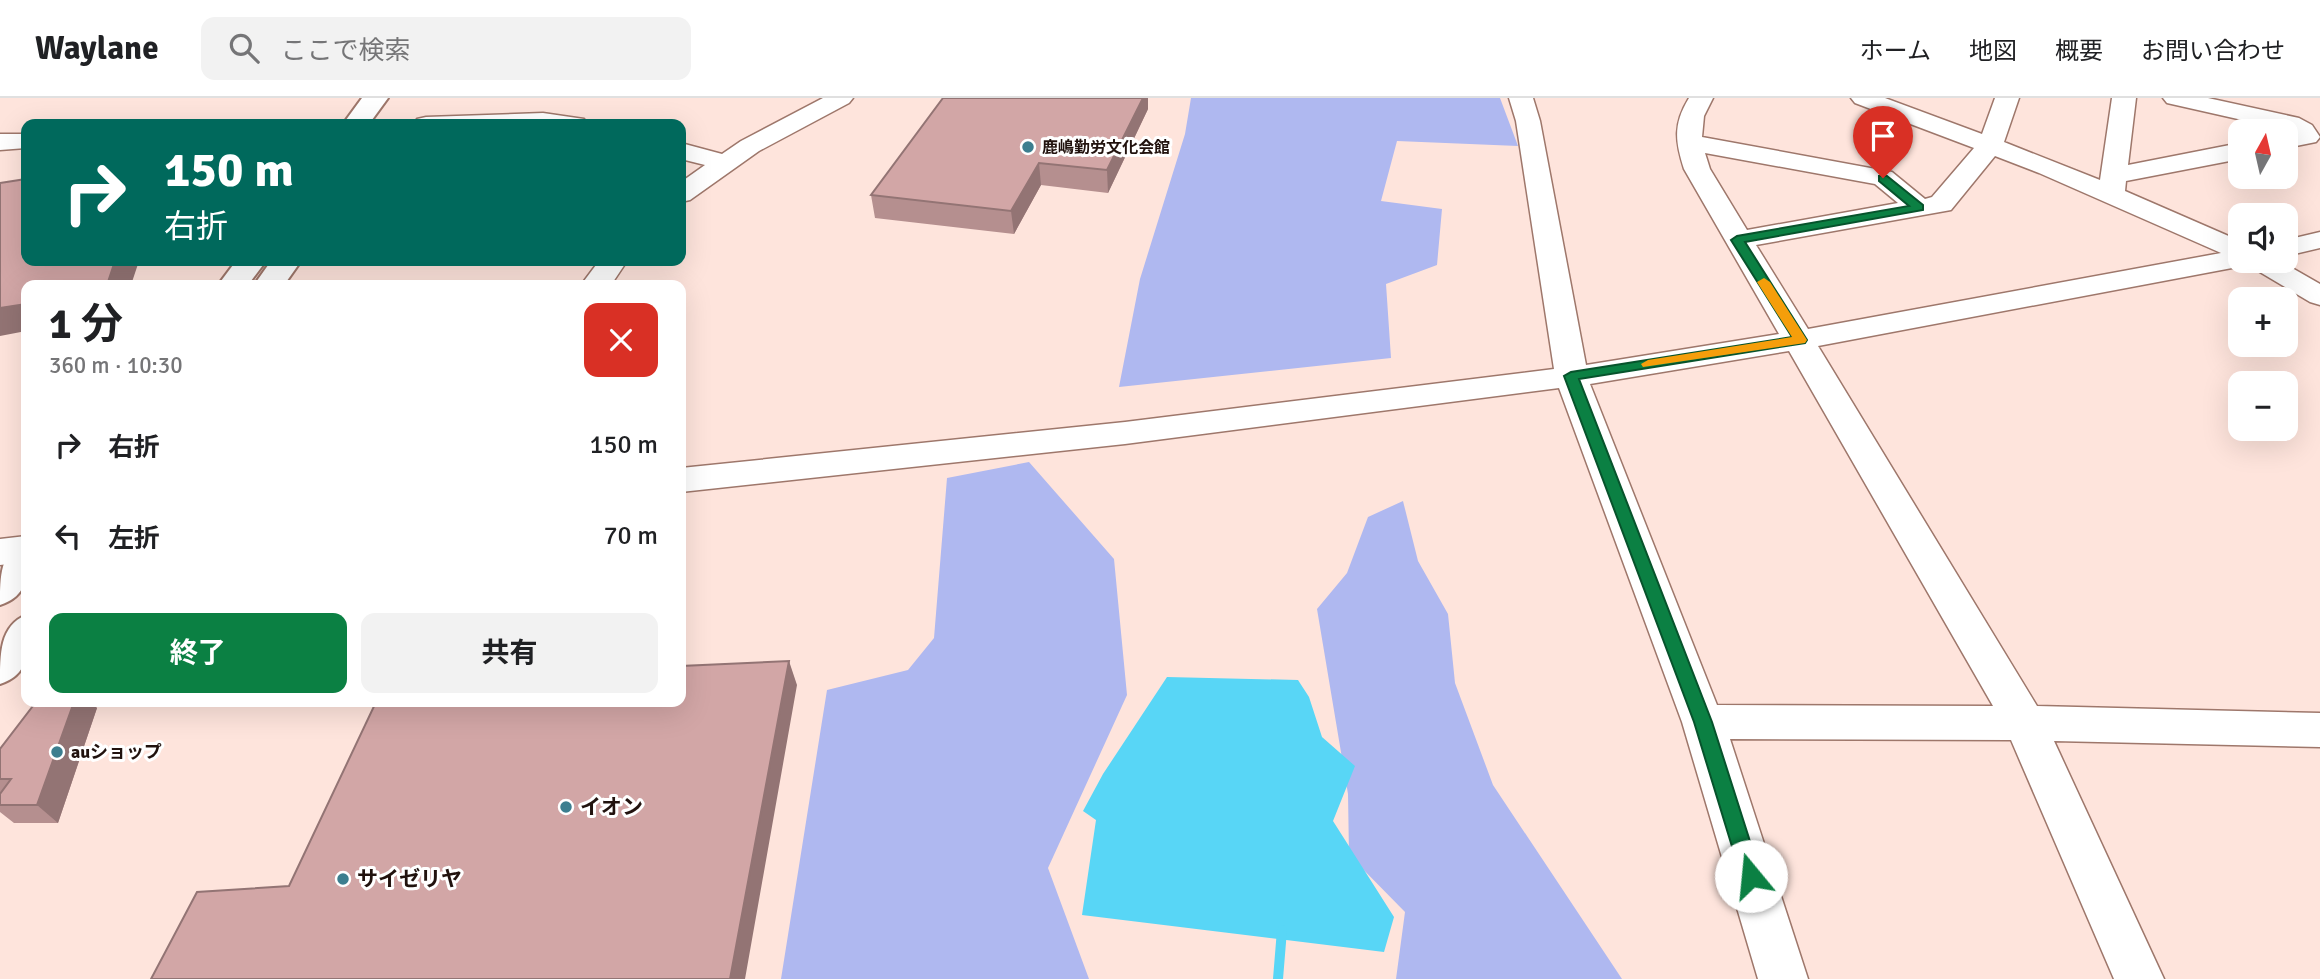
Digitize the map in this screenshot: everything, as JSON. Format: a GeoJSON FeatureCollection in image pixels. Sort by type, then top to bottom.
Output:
{"type":"FeatureCollection","features":[{"type":"Feature","properties":{"kind":"highway"},"geometry":{"type":"LineString","coordinates":[[366,119],[385,110]]}},
{"type":"Feature","properties":{"kind":"highway"},"geometry":{"type":"LineString","coordinates":[[0,590],[21,562]]}},
{"type":"Feature","properties":{"kind":"highway"},"geometry":{"type":"LineString","coordinates":[[0,667],[21,638]]}},
{"type":"Feature","properties":{"kind":"street"},"geometry":{"type":"LineString","coordinates":[[686,190],[723,162],[841,98]]}},
{"type":"Feature","properties":{"kind":"street"},"geometry":{"type":"LineString","coordinates":[[1521,98],[1528,121],[1566,333],[1571,376],[1703,722],[1783,979]]}},
{"type":"Feature","properties":{"kind":"street"},"geometry":{"type":"LineString","coordinates":[[1701,98],[1690,120],[1688,142],[1697,169],[2025,723],[2138,979]]}},
{"type":"Feature","properties":{"kind":"street"},"geometry":{"type":"LineString","coordinates":[[1863,98],[1900,104],[1990,145],[2113,186],[2228,245]]}},
{"type":"Feature","properties":{"kind":"street"},"geometry":{"type":"LineString","coordinates":[[1737,240],[1941,204],[1990,145],[2007,98]]}},
{"type":"Feature","properties":{"kind":"street"},"geometry":{"type":"LineString","coordinates":[[2113,186],[2124,98]]}},
{"type":"Feature","properties":{"kind":"street"},"geometry":{"type":"LineString","coordinates":[[2180,98],[2279,119]]}},
{"type":"Feature","properties":{"kind":"street"},"geometry":{"type":"LineString","coordinates":[[0,142],[21,141]]}},
{"type":"Feature","properties":{"kind":"street"},"geometry":{"type":"LineString","coordinates":[[1688,142],[1883,178],[1919,207]]}},
{"type":"Feature","properties":{"kind":"street"},"geometry":{"type":"LineString","coordinates":[[686,153],[723,162]]}},
{"type":"Feature","properties":{"kind":"street"},"geometry":{"type":"LineString","coordinates":[[2113,186],[2228,154]]}},
{"type":"Feature","properties":{"kind":"street"},"geometry":{"type":"LineString","coordinates":[[2298,245],[2320,240]]}},
{"type":"Feature","properties":{"kind":"street"},"geometry":{"type":"LineString","coordinates":[[686,479],[1002,447],[1571,376],[1800,340],[2228,260]]}},
{"type":"Feature","properties":{"kind":"street"},"geometry":{"type":"LineString","coordinates":[[2281,273],[2320,296]]}},
{"type":"Feature","properties":{"kind":"street"},"geometry":{"type":"LineString","coordinates":[[0,552],[21,550]]}},
{"type":"Feature","properties":{"kind":"street"},"geometry":{"type":"LineString","coordinates":[[1703,722],[2025,723],[2320,730]]}},
{"type":"Feature","properties":{"kind":"shaded area"},"geometry":{"type":"Polygon","coordinates":[[[1191,98],[1500,98],[1518,146],[1397,141],[1381,201],[1442,209],[1437,265],[1386,284],[1391,358],[1119,387],[1140,279],[1185,134],[1191,98]]]}},
{"type":"Feature","properties":{"kind":"shaded area"},"geometry":{"type":"Polygon","coordinates":[[[1029,462],[1114,559],[1127,695],[1048,868],[1089,979],[781,979],[827,690],[908,670],[934,638],[947,478],[1029,462]]]}},
{"type":"Feature","properties":{"kind":"shaded area"},"geometry":{"type":"Polygon","coordinates":[[[1403,501],[1418,561],[1448,614],[1455,683],[1493,785],[1622,979],[1396,979],[1405,912],[1349,855],[1348,794],[1317,609],[1347,573],[1368,517],[1403,501]]]}},
{"type":"Feature","properties":{"kind":"shaded area"},"geometry":{"type":"Polygon","coordinates":[[[1167,677],[1298,680],[1309,697],[1322,737],[1355,766],[1333,821],[1394,917],[1384,952],[1082,915],[1096,820],[1083,811],[1103,774],[1167,677]]]}},
{"type":"Feature","properties":{"kind":"building","name":"鹿嶋勤労文化会館"},"geometry":{"type":"Polygon","coordinates":[[[943,98],[1143,98],[1107,170],[1039,163],[1011,211],[871,195],[943,98]]]}},
{"type":"Feature","properties":{"kind":"building"},"geometry":{"type":"Polygon","coordinates":[[[21,180],[21,266],[113,266],[109,280],[21,280],[21,305],[0,308],[0,183],[21,180]]]}},
{"type":"Feature","properties":{"kind":"building","name":"イオン"},"geometry":{"type":"Polygon","coordinates":[[[789,661],[730,979],[151,979],[197,892],[289,886],[374,707],[686,707],[686,666],[789,661]]]}},
{"type":"Feature","properties":{"kind":"building"},"geometry":{"type":"Polygon","coordinates":[[[32,707],[72,707],[37,805],[0,805],[0,794],[11,779],[0,779],[0,749],[32,707]]]}},
{"type":"Feature","properties":{"kind":"waterway"},"geometry":{"type":"LineString","coordinates":[[1278,979],[1282,930]]}},
{"type":"Feature","properties":{"kind":"slow traffic"},"geometry":{"type":"LineString","coordinates":[[1648,364],[1800,340],[1764,282]]}},
{"type":"Feature","properties":{"kind":"place","name":"鹿嶋勤労文化会館"},"geometry":{"type":"Point","coordinates":[1028,147]}},
{"type":"Feature","properties":{"kind":"place","name":"auショップ"},"geometry":{"type":"Point","coordinates":[57,752]}},
{"type":"Feature","properties":{"kind":"place","name":"イオン"},"geometry":{"type":"Point","coordinates":[566,807]}},
{"type":"Feature","properties":{"kind":"place","name":"サイゼリヤ"},"geometry":{"type":"Point","coordinates":[343,879]}},
{"type":"Feature","properties":{"kind":"route"},"geometry":{"type":"LineString","coordinates":[[1751,876],[1703,722],[1571,376],[1800,340],[1737,240],[1919,207],[1883,178]]}}]}
